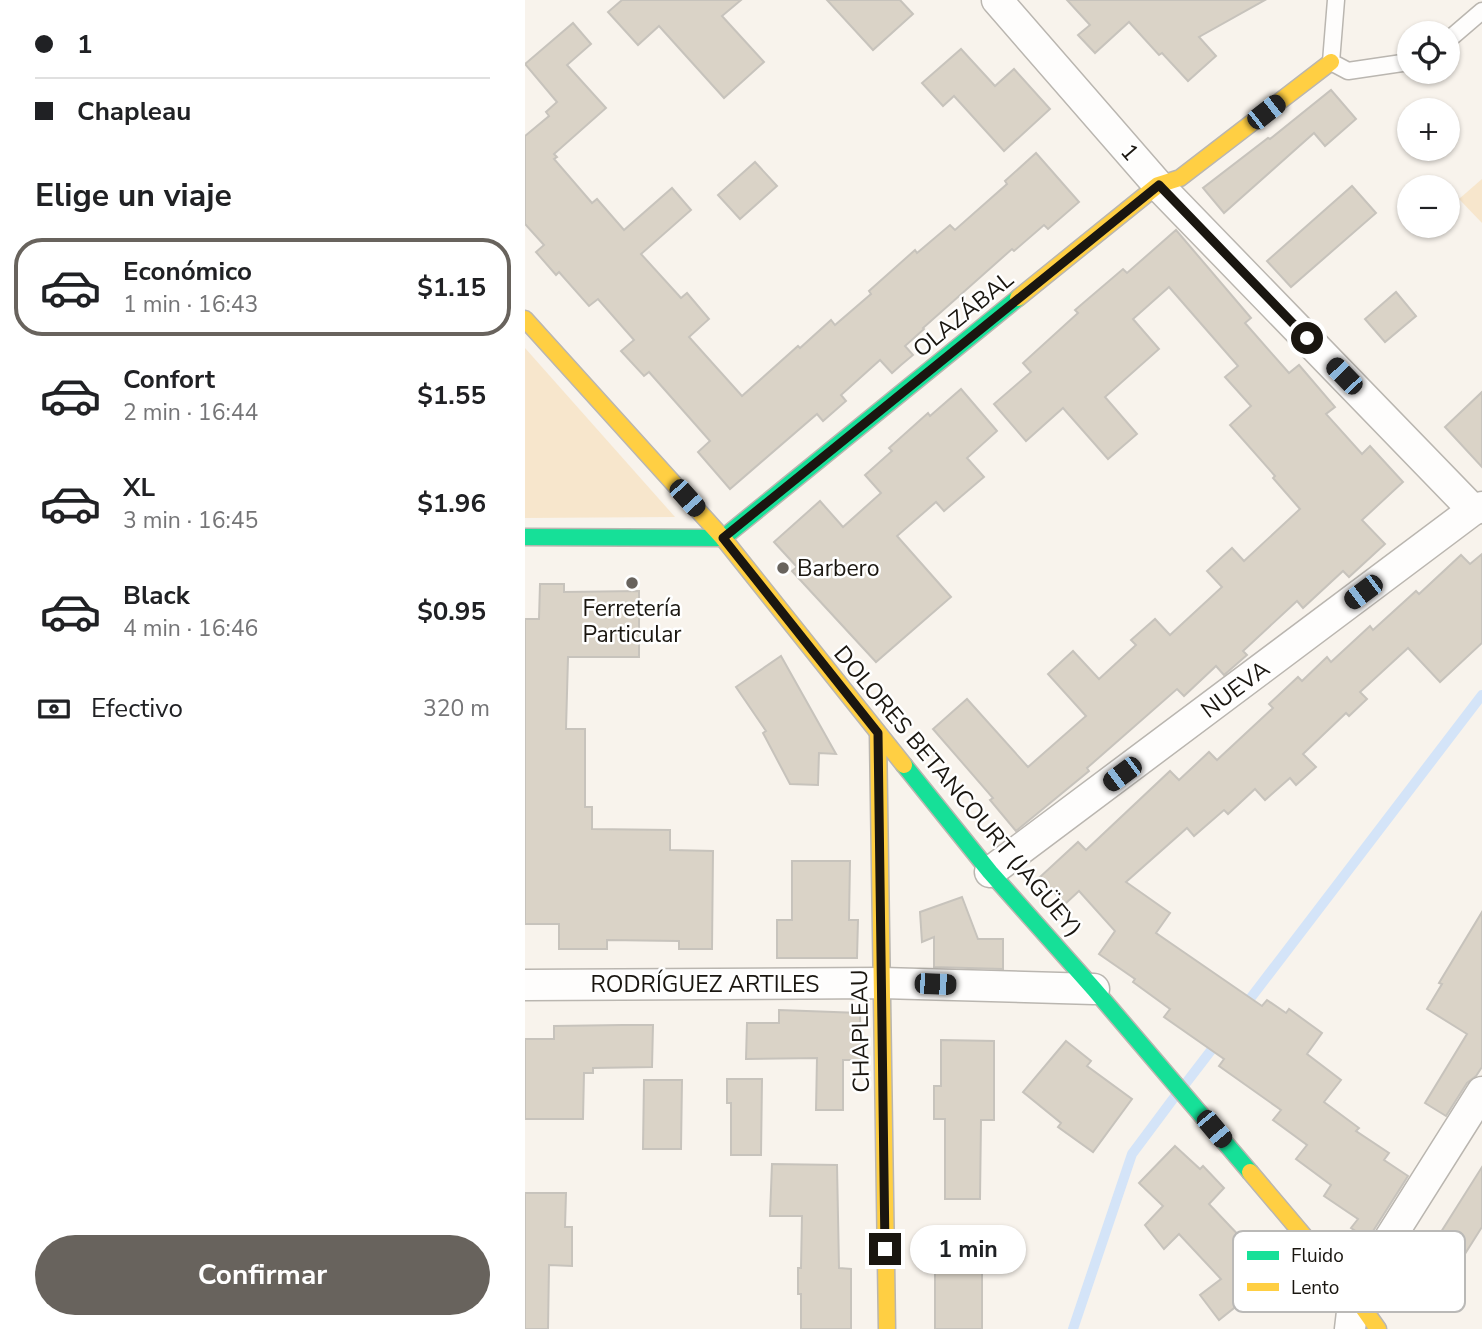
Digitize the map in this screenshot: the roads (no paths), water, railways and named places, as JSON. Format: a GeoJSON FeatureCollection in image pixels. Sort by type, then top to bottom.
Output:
{"type":"FeatureCollection","features":[{"type":"Feature","properties":{"kind":"street","name":"1"},"geometry":{"type":"LineString","coordinates":[[997,0],[1159,185],[1478,509]]}},
{"type":"Feature","properties":{"kind":"street","name":"OLAZÁBAL"},"geometry":{"type":"LineString","coordinates":[[723,538],[1159,185],[1180,178],[1331,62]]}},
{"type":"Feature","properties":{"kind":"street","name":"DOLORES BETANCOURT (JAGÜEY)"},"geometry":{"type":"LineString","coordinates":[[525,318],[723,538],[990,872],[1094,989],[1300,1231]]}},
{"type":"Feature","properties":{"kind":"street","name":"NUEVA"},"geometry":{"type":"LineString","coordinates":[[990,872],[1478,509]]}},
{"type":"Feature","properties":{"kind":"street"},"geometry":{"type":"LineString","coordinates":[[525,537],[723,538]]}},
{"type":"Feature","properties":{"kind":"street","name":"CHAPLEAU"},"geometry":{"type":"LineString","coordinates":[[878,733],[887,1329]]}},
{"type":"Feature","properties":{"kind":"street","name":"RODRÍGUEZ ARTILES"},"geometry":{"type":"LineString","coordinates":[[525,985],[882,983],[1094,989]]}},
{"type":"Feature","properties":{"kind":"street"},"geometry":{"type":"LineString","coordinates":[[1394,1231],[1482,1092]]}},
{"type":"Feature","properties":{"kind":"street","name":"DOLORES BETANCOURT (JAGÜEY)"},"geometry":{"type":"LineString","coordinates":[[1366,1312],[1378,1329]]}},
{"type":"Feature","properties":{"kind":"lane"},"geometry":{"type":"LineString","coordinates":[[1336,0],[1331,62],[1348,71],[1397,64]]}},
{"type":"Feature","properties":{"kind":"lane"},"geometry":{"type":"LineString","coordinates":[[1460,30],[1482,11]]}},
{"type":"Feature","properties":{"kind":"waterway"},"geometry":{"type":"LineString","coordinates":[[1243,1008],[1482,695]]}},
{"type":"Feature","properties":{"kind":"waterway"},"geometry":{"type":"LineString","coordinates":[[1186,1083],[1219,1040]]}},
{"type":"Feature","properties":{"kind":"waterway"},"geometry":{"type":"LineString","coordinates":[[1073,1329],[1132,1154],[1176,1095]]}},
{"type":"Feature","properties":{"kind":"place","name":"Barbero"},"geometry":{"type":"Point","coordinates":[783,568]}},
{"type":"Feature","properties":{"kind":"place","name":"Ferretería Particular"},"geometry":{"type":"Point","coordinates":[632,583]}}]}
